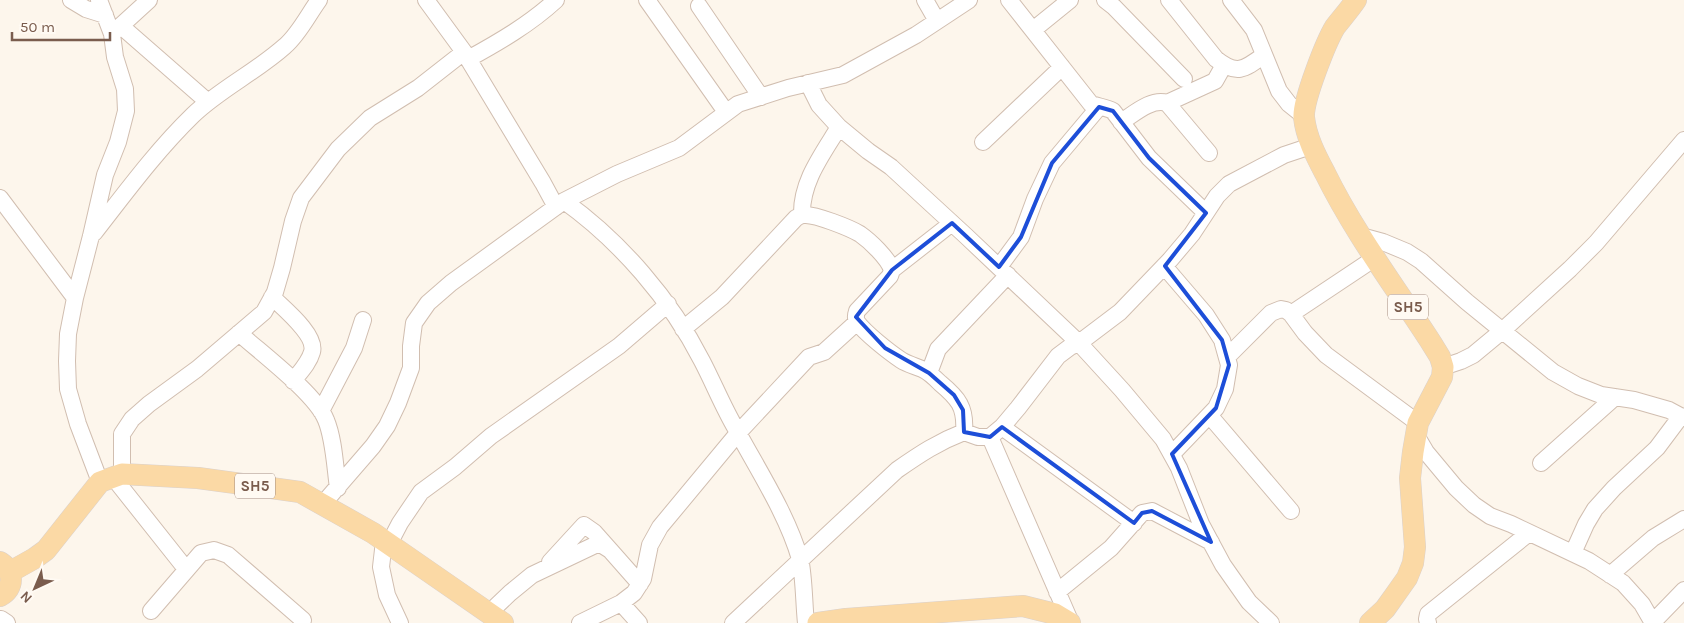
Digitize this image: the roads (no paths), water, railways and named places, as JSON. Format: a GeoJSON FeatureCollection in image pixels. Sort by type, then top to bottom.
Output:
{"type":"FeatureCollection","features":[{"type":"Feature","properties":{"kind":"main road","name":"SH5"},"geometry":{"type":"LineString","coordinates":[[1356,0],[1334,28],[1321,57],[1306,102],[1304,116],[1311,146],[1335,194],[1432,344],[1440,357],[1443,367]]}},
{"type":"Feature","properties":{"kind":"main road"},"geometry":{"type":"LineString","coordinates":[[1370,623],[1385,609],[1407,578],[1413,564],[1415,547],[1410,478],[1417,429],[1442,377],[1443,367]]}},
{"type":"Feature","properties":{"kind":"main road","name":"SH5"},"geometry":{"type":"LineString","coordinates":[[112,478],[198,478],[300,492],[386,542],[496,618]]}},
{"type":"Feature","properties":{"kind":"main road"},"geometry":{"type":"LineString","coordinates":[[0,596],[8,590],[11,584],[5,567],[35,558],[46,550],[112,478]]}},
{"type":"Feature","properties":{"kind":"main road"},"geometry":{"type":"LineString","coordinates":[[818,623],[846,619],[896,619],[1023,606],[1055,614],[1071,623]]}},
{"type":"Feature","properties":{"kind":"street"},"geometry":{"type":"LineString","coordinates":[[71,0],[86,8],[102,8],[116,30],[208,102]]}},
{"type":"Feature","properties":{"kind":"street"},"geometry":{"type":"LineString","coordinates":[[149,0],[116,30],[115,57],[126,89],[126,111],[118,142],[105,175],[75,298],[68,334],[68,388],[78,424],[112,478],[186,569]]}},
{"type":"Feature","properties":{"kind":"street"},"geometry":{"type":"LineString","coordinates":[[91,236],[146,166],[193,115],[286,45],[319,0]]}},
{"type":"Feature","properties":{"kind":"street"},"geometry":{"type":"LineString","coordinates":[[426,0],[466,56],[543,183],[560,204],[582,214],[604,234],[668,304],[702,361],[723,406],[767,485],[789,531],[800,560],[806,623]]}},
{"type":"Feature","properties":{"kind":"street"},"geometry":{"type":"LineString","coordinates":[[112,478],[122,434],[132,419],[149,404],[197,369],[264,312],[272,297],[282,268],[293,221],[302,198],[332,156],[370,118],[466,56],[503,40],[543,12],[556,0]]}},
{"type":"Feature","properties":{"kind":"street"},"geometry":{"type":"LineString","coordinates":[[647,0],[726,112]]}},
{"type":"Feature","properties":{"kind":"street"},"geometry":{"type":"LineString","coordinates":[[925,0],[937,21]]}},
{"type":"Feature","properties":{"kind":"street"},"geometry":{"type":"LineString","coordinates":[[322,505],[373,446],[386,426],[398,402],[411,368],[414,323],[428,303],[451,283],[560,204],[617,174],[679,148],[738,104],[808,83],[843,75],[916,35],[969,0]]}},
{"type":"Feature","properties":{"kind":"street"},"geometry":{"type":"LineString","coordinates":[[1009,0],[1091,104],[1107,107],[1113,111],[1149,158],[1206,213]]}},
{"type":"Feature","properties":{"kind":"street"},"geometry":{"type":"LineString","coordinates":[[1033,30],[1070,0]]}},
{"type":"Feature","properties":{"kind":"street"},"geometry":{"type":"LineString","coordinates":[[1105,0],[1184,79]]}},
{"type":"Feature","properties":{"kind":"street"},"geometry":{"type":"LineString","coordinates":[[1169,0],[1216,59],[1224,65],[1231,69],[1240,70],[1264,55]]}},
{"type":"Feature","properties":{"kind":"street"},"geometry":{"type":"LineString","coordinates":[[1231,0],[1254,30],[1270,74],[1279,91],[1289,104],[1304,116]]}},
{"type":"Feature","properties":{"kind":"street"},"geometry":{"type":"LineString","coordinates":[[699,6],[761,97]]}},
{"type":"Feature","properties":{"kind":"street"},"geometry":{"type":"LineString","coordinates":[[1167,103],[1215,81],[1224,65]]}},
{"type":"Feature","properties":{"kind":"street"},"geometry":{"type":"LineString","coordinates":[[983,142],[1062,67]]}},
{"type":"Feature","properties":{"kind":"street"},"geometry":{"type":"LineString","coordinates":[[808,83],[819,105],[839,127],[891,168],[1004,271],[1080,343],[1142,413],[1163,439],[1172,454],[1201,524],[1223,565],[1250,602],[1271,623]]}},
{"type":"Feature","properties":{"kind":"street"},"geometry":{"type":"LineString","coordinates":[[1122,122],[1151,104],[1161,101],[1167,103],[1209,153]]}},
{"type":"Feature","properties":{"kind":"street"},"geometry":{"type":"LineString","coordinates":[[929,373],[938,348],[1004,271],[1021,237],[1035,199],[1052,163],[1100,107]]}},
{"type":"Feature","properties":{"kind":"street"},"geometry":{"type":"LineString","coordinates":[[802,215],[802,203],[806,186],[839,127]]}},
{"type":"Feature","properties":{"kind":"street"},"geometry":{"type":"LineString","coordinates":[[1443,367],[1472,355],[1502,331],[1570,269],[1596,243],[1684,140]]}},
{"type":"Feature","properties":{"kind":"street"},"geometry":{"type":"LineString","coordinates":[[733,623],[897,470],[927,449],[964,432],[978,437],[996,432],[1058,356],[1070,347],[1080,343],[1120,312],[1164,266],[1192,234],[1229,184],[1284,155],[1311,146]]}},
{"type":"Feature","properties":{"kind":"street"},"geometry":{"type":"LineString","coordinates":[[0,198],[75,298]]}},
{"type":"Feature","properties":{"kind":"street"},"geometry":{"type":"LineString","coordinates":[[683,329],[722,296],[792,221],[802,215],[812,216],[858,233],[871,243],[892,270]]}},
{"type":"Feature","properties":{"kind":"street"},"geometry":{"type":"LineString","coordinates":[[952,223],[892,270],[890,276],[858,311],[856,317],[857,322],[875,340],[901,360],[929,373],[948,388],[959,402],[965,419],[964,432]]}},
{"type":"Feature","properties":{"kind":"street"},"geometry":{"type":"LineString","coordinates":[[1361,236],[1384,242],[1407,252],[1421,261],[1553,372],[1578,386],[1601,395],[1634,400],[1681,413],[1657,448],[1614,488],[1595,509],[1573,553]]}},
{"type":"Feature","properties":{"kind":"street"},"geometry":{"type":"LineString","coordinates":[[1291,314],[1375,258]]}},
{"type":"Feature","properties":{"kind":"street"},"geometry":{"type":"LineString","coordinates":[[1164,266],[1206,315],[1222,340],[1228,365],[1225,389],[1216,408],[1172,454]]}},
{"type":"Feature","properties":{"kind":"street"},"geometry":{"type":"LineString","coordinates":[[272,297],[312,339],[313,349],[309,360],[293,381]]}},
{"type":"Feature","properties":{"kind":"street"},"geometry":{"type":"LineString","coordinates":[[398,622],[387,595],[381,567],[386,542],[421,492],[455,467],[491,436],[619,346],[668,304]]}},
{"type":"Feature","properties":{"kind":"street"},"geometry":{"type":"LineString","coordinates":[[1227,357],[1271,313],[1281,309],[1286,310],[1305,334],[1326,354],[1417,429],[1426,452],[1456,488],[1474,505],[1490,516],[1573,553],[1624,583],[1642,604],[1653,623],[1684,590]]}},
{"type":"Feature","properties":{"kind":"street"},"geometry":{"type":"LineString","coordinates":[[321,411],[354,348],[363,320]]}},
{"type":"Feature","properties":{"kind":"street"},"geometry":{"type":"LineString","coordinates":[[580,623],[621,604],[634,593],[643,579],[650,545],[660,526],[738,433],[809,357],[824,352],[857,322]]}},
{"type":"Feature","properties":{"kind":"street"},"geometry":{"type":"LineString","coordinates":[[239,334],[293,381],[321,411],[329,431],[338,488]]}},
{"type":"Feature","properties":{"kind":"street"},"geometry":{"type":"LineString","coordinates":[[1541,463],[1615,397]]}},
{"type":"Feature","properties":{"kind":"street"},"geometry":{"type":"LineString","coordinates":[[1210,416],[1291,512]]}},
{"type":"Feature","properties":{"kind":"street"},"geometry":{"type":"LineString","coordinates":[[996,432],[1134,523]]}},
{"type":"Feature","properties":{"kind":"street"},"geometry":{"type":"LineString","coordinates":[[996,432],[1071,623]]}},
{"type":"Feature","properties":{"kind":"street"},"geometry":{"type":"LineString","coordinates":[[1058,592],[1111,548],[1142,513],[1152,511],[1211,542]]}},
{"type":"Feature","properties":{"kind":"street"},"geometry":{"type":"LineString","coordinates":[[1610,575],[1653,538],[1684,518]]}},
{"type":"Feature","properties":{"kind":"street"},"geometry":{"type":"LineString","coordinates":[[544,569],[584,525],[594,532],[640,584]]}},
{"type":"Feature","properties":{"kind":"street"},"geometry":{"type":"LineString","coordinates":[[1428,623],[1428,614],[1529,533]]}},
{"type":"Feature","properties":{"kind":"street"},"geometry":{"type":"LineString","coordinates":[[496,618],[522,582],[544,569],[595,545],[602,545],[610,550]]}},
{"type":"Feature","properties":{"kind":"street"},"geometry":{"type":"LineString","coordinates":[[151,611],[201,553],[214,550],[228,555],[304,620]]}},
{"type":"Feature","properties":{"kind":"street"},"geometry":{"type":"LineString","coordinates":[[621,604],[639,623]]}},
{"type":"Feature","properties":{"kind":"street"},"geometry":{"type":"LineString","coordinates":[[0,613],[0,620],[7,623]]}}]}
